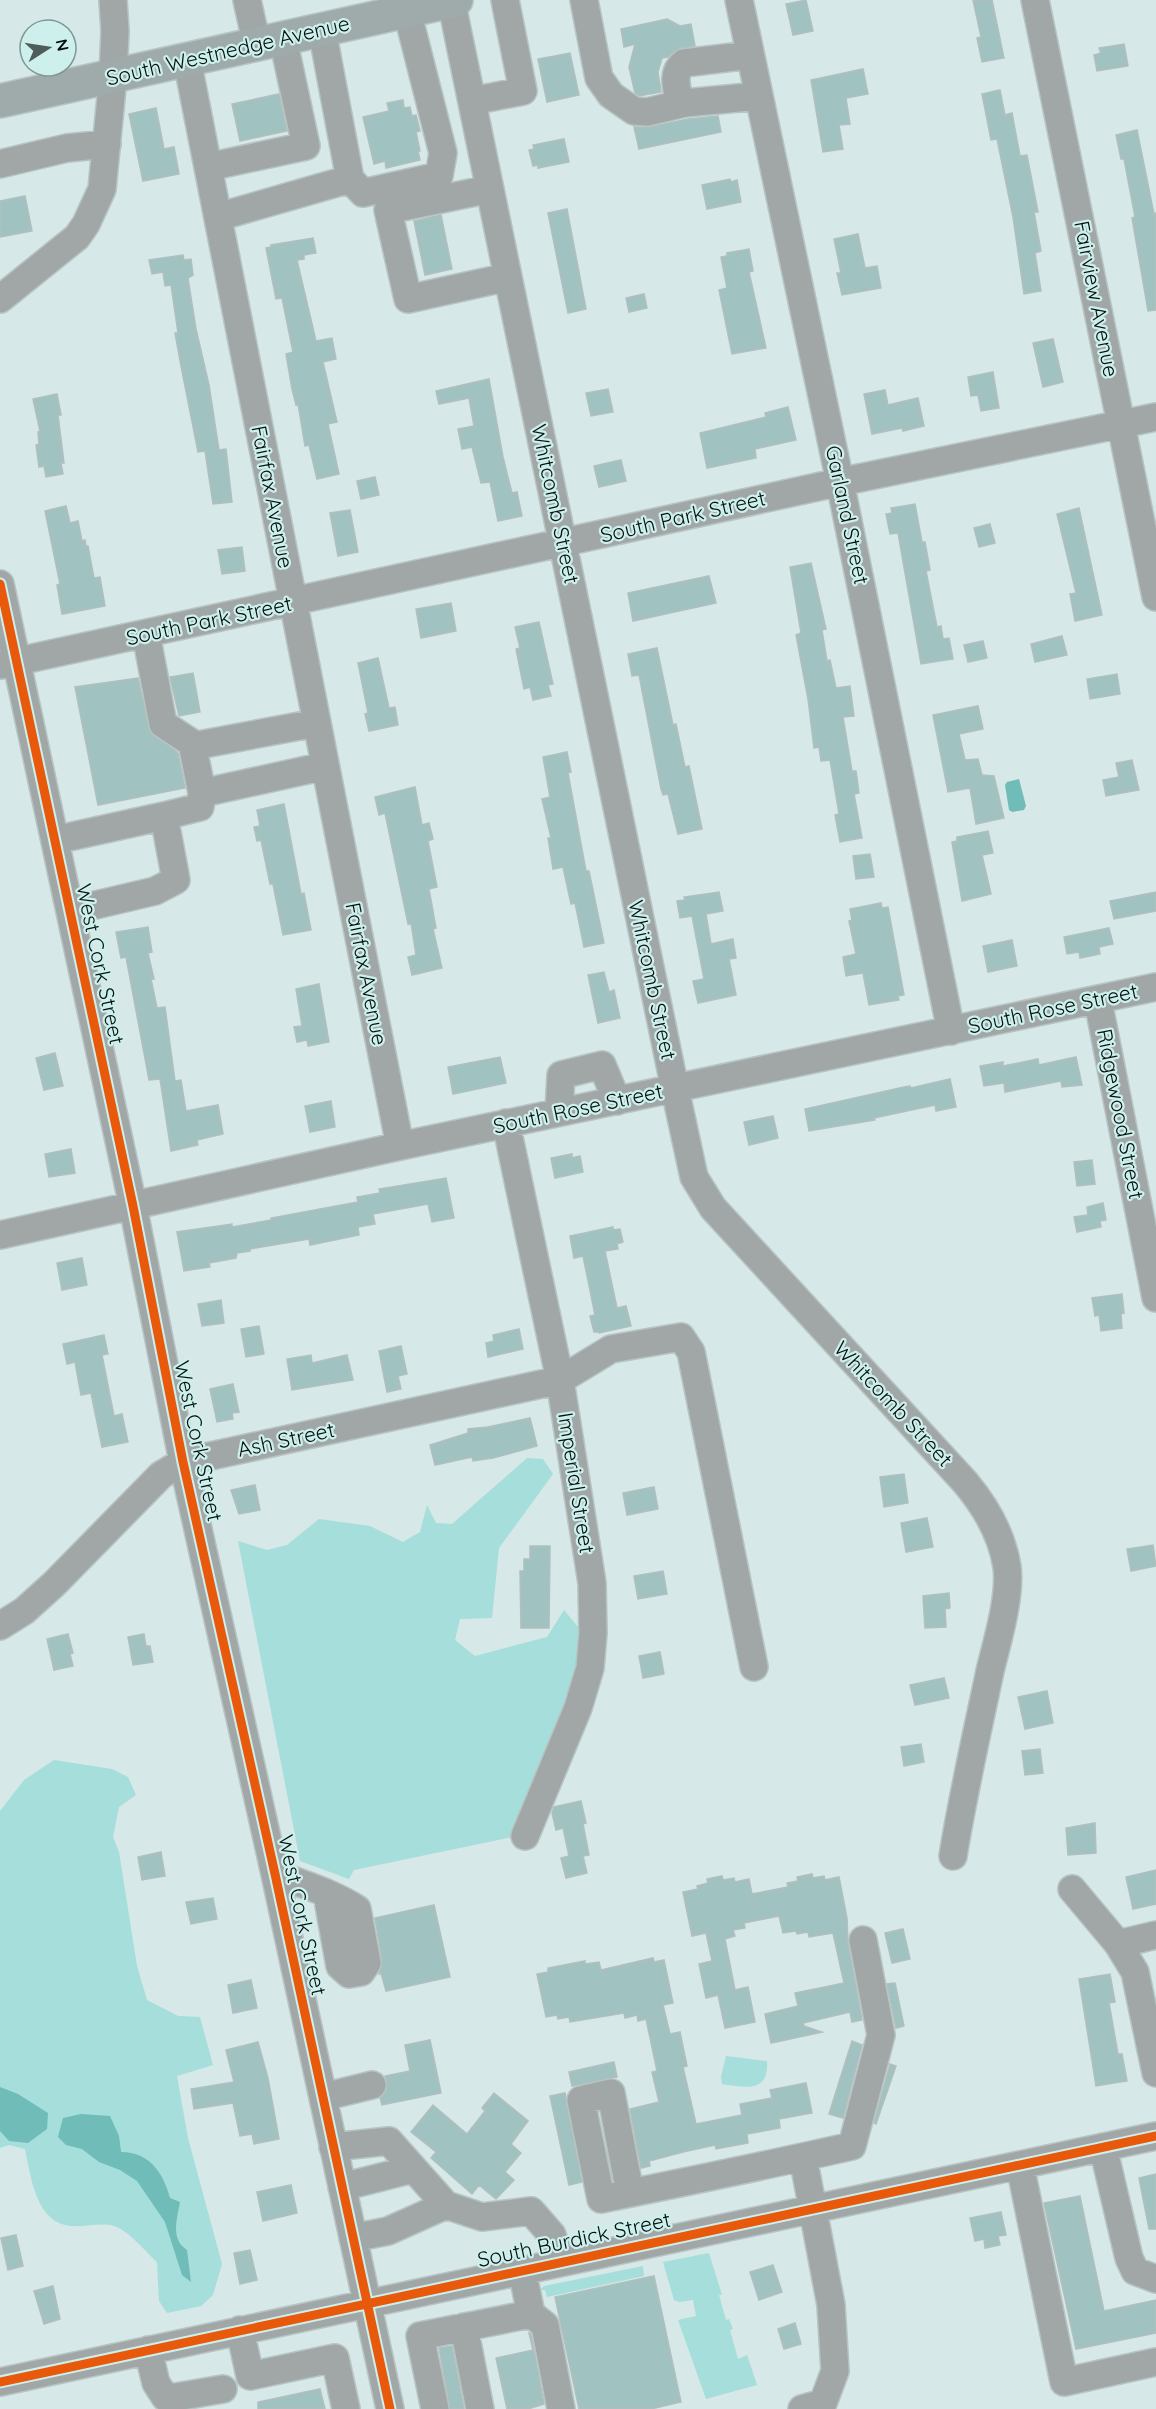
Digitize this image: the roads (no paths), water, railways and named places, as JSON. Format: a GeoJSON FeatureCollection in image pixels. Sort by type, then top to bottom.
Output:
{"type":"FeatureCollection","features":[{"type":"Feature","properties":{"kind":"main road","name":"South Westnedge Avenue"},"geometry":{"type":"LineString","coordinates":[[0,101],[453,0]]}},
{"type":"Feature","properties":{"kind":"street"},"geometry":{"type":"LineString","coordinates":[[0,299],[77,237],[86,224],[102,189],[113,77],[115,31],[113,0]]}},
{"type":"Feature","properties":{"kind":"street"},"geometry":{"type":"LineString","coordinates":[[208,167],[306,146],[270,42],[247,0]]}},
{"type":"Feature","properties":{"kind":"street","name":"Whitcomb Street"},"geometry":{"type":"LineString","coordinates":[[453,0],[694,1177],[713,1208],[983,1503],[1000,1536],[1007,1573],[1004,1612],[963,1793],[953,1856]]}},
{"type":"Feature","properties":{"kind":"street"},"geometry":{"type":"LineString","coordinates":[[472,101],[523,91],[505,0]]}},
{"type":"Feature","properties":{"kind":"street"},"geometry":{"type":"LineString","coordinates":[[584,0],[599,78],[611,95],[634,111],[647,112],[685,103],[759,96]]}},
{"type":"Feature","properties":{"kind":"street","name":"Garland Street"},"geometry":{"type":"LineString","coordinates":[[739,0],[840,482],[951,1031]]}},
{"type":"Feature","properties":{"kind":"street","name":"Fairview Avenue"},"geometry":{"type":"LineString","coordinates":[[1035,0],[1156,597]]}},
{"type":"Feature","properties":{"kind":"street"},"geometry":{"type":"LineString","coordinates":[[322,30],[350,179],[363,192],[439,176],[443,153],[407,11]]}},
{"type":"Feature","properties":{"kind":"street"},"geometry":{"type":"LineString","coordinates":[[685,103],[679,99],[675,75],[684,63],[750,55]]}},
{"type":"Feature","properties":{"kind":"street","name":"Fairfax Avenue"},"geometry":{"type":"LineString","coordinates":[[187,60],[400,1146]]}},
{"type":"Feature","properties":{"kind":"street"},"geometry":{"type":"LineString","coordinates":[[0,164],[67,148],[107,144]]}},
{"type":"Feature","properties":{"kind":"street"},"geometry":{"type":"LineString","coordinates":[[443,153],[481,145]]}},
{"type":"Feature","properties":{"kind":"street"},"geometry":{"type":"LineString","coordinates":[[218,217],[350,179]]}},
{"type":"Feature","properties":{"kind":"street"},"geometry":{"type":"LineString","coordinates":[[490,189],[388,210],[408,299],[508,277]]}},
{"type":"Feature","properties":{"kind":"street","name":"South Park Street"},"geometry":{"type":"LineString","coordinates":[[8,663],[564,544],[840,482],[1156,417]]}},
{"type":"Feature","properties":{"kind":"street","name":"West Cork Street"},"geometry":{"type":"LineString","coordinates":[[0,584],[8,663],[55,840],[133,1206],[183,1462],[275,1874],[390,2409]]}},
{"type":"Feature","properties":{"kind":"street"},"geometry":{"type":"LineString","coordinates":[[55,840],[200,807],[202,793],[193,746],[192,743],[163,724],[146,634]]}},
{"type":"Feature","properties":{"kind":"street"},"geometry":{"type":"LineString","coordinates":[[193,746],[316,723]]}},
{"type":"Feature","properties":{"kind":"street"},"geometry":{"type":"LineString","coordinates":[[202,793],[325,766]]}},
{"type":"Feature","properties":{"kind":"street"},"geometry":{"type":"LineString","coordinates":[[70,911],[155,891],[176,880],[164,816]]}},
{"type":"Feature","properties":{"kind":"street","name":"South Rose Street"},"geometry":{"type":"LineString","coordinates":[[0,1235],[400,1146],[1156,987]]}},
{"type":"Feature","properties":{"kind":"street","name":"Ridgewood Street"},"geometry":{"type":"LineString","coordinates":[[1098,1001],[1156,1298]]}},
{"type":"Feature","properties":{"kind":"street"},"geometry":{"type":"LineString","coordinates":[[559,1112],[561,1075],[602,1065],[617,1101]]}},
{"type":"Feature","properties":{"kind":"street","name":"Imperial Street"},"geometry":{"type":"LineString","coordinates":[[506,1124],[560,1380],[592,1583],[594,1633],[590,1668],[578,1708],[525,1836]]}},
{"type":"Feature","properties":{"kind":"street","name":"Ash Street"},"geometry":{"type":"LineString","coordinates":[[0,1626],[24,1611],[54,1584],[161,1475],[183,1462],[560,1380],[611,1349],[681,1337],[691,1352],[754,1667]]}},
{"type":"Feature","properties":{"kind":"street"},"geometry":{"type":"LineString","coordinates":[[275,1874],[327,1894]]}},
{"type":"Feature","properties":{"kind":"street"},"geometry":{"type":"LineString","coordinates":[[1072,1889],[1118,1944],[1135,1972],[1156,2073]]}},
{"type":"Feature","properties":{"kind":"street"},"geometry":{"type":"LineString","coordinates":[[1118,1944],[1156,1935]]}},
{"type":"Feature","properties":{"kind":"street"},"geometry":{"type":"LineString","coordinates":[[630,2193],[852,2146],[881,2035],[863,1940]]}},
{"type":"Feature","properties":{"kind":"street"},"geometry":{"type":"LineString","coordinates":[[323,2097],[372,2085]]}},
{"type":"Feature","properties":{"kind":"street","name":"South Burdick Street"},"geometry":{"type":"LineString","coordinates":[[0,2382],[1156,2136]]}},
{"type":"Feature","properties":{"kind":"street"},"geometry":{"type":"LineString","coordinates":[[333,2147],[389,2141],[446,2205],[482,2217],[531,2211],[552,2235],[561,2262]]}},
{"type":"Feature","properties":{"kind":"street"},"geometry":{"type":"LineString","coordinates":[[1104,2147],[1129,2258],[1135,2271],[1156,2279]]}},
{"type":"Feature","properties":{"kind":"street"},"geometry":{"type":"LineString","coordinates":[[802,2409],[823,2403],[835,2371],[831,2305],[803,2157]]}},
{"type":"Feature","properties":{"kind":"street"},"geometry":{"type":"LineString","coordinates":[[1020,2164],[1064,2382],[1156,2362]]}},
{"type":"Feature","properties":{"kind":"street"},"geometry":{"type":"LineString","coordinates":[[342,2187],[413,2169]]}},
{"type":"Feature","properties":{"kind":"street"},"geometry":{"type":"LineString","coordinates":[[353,2238],[388,2231],[446,2205]]}},
{"type":"Feature","properties":{"kind":"street"},"geometry":{"type":"LineString","coordinates":[[522,2270],[531,2314],[545,2325],[561,2409]]}},
{"type":"Feature","properties":{"kind":"street"},"geometry":{"type":"LineString","coordinates":[[433,2289],[443,2336],[480,2409]]}},
{"type":"Feature","properties":{"kind":"street"},"geometry":{"type":"LineString","coordinates":[[379,2358],[443,2336],[531,2314]]}},
{"type":"Feature","properties":{"kind":"street"},"geometry":{"type":"LineString","coordinates":[[240,2330],[250,2376],[335,2358],[346,2409]]}},
{"type":"Feature","properties":{"kind":"street"},"geometry":{"type":"LineString","coordinates":[[435,2409],[443,2336]]}},
{"type":"Feature","properties":{"kind":"street"},"geometry":{"type":"LineString","coordinates":[[148,2350],[156,2383],[165,2397],[223,2389]]}}]}
